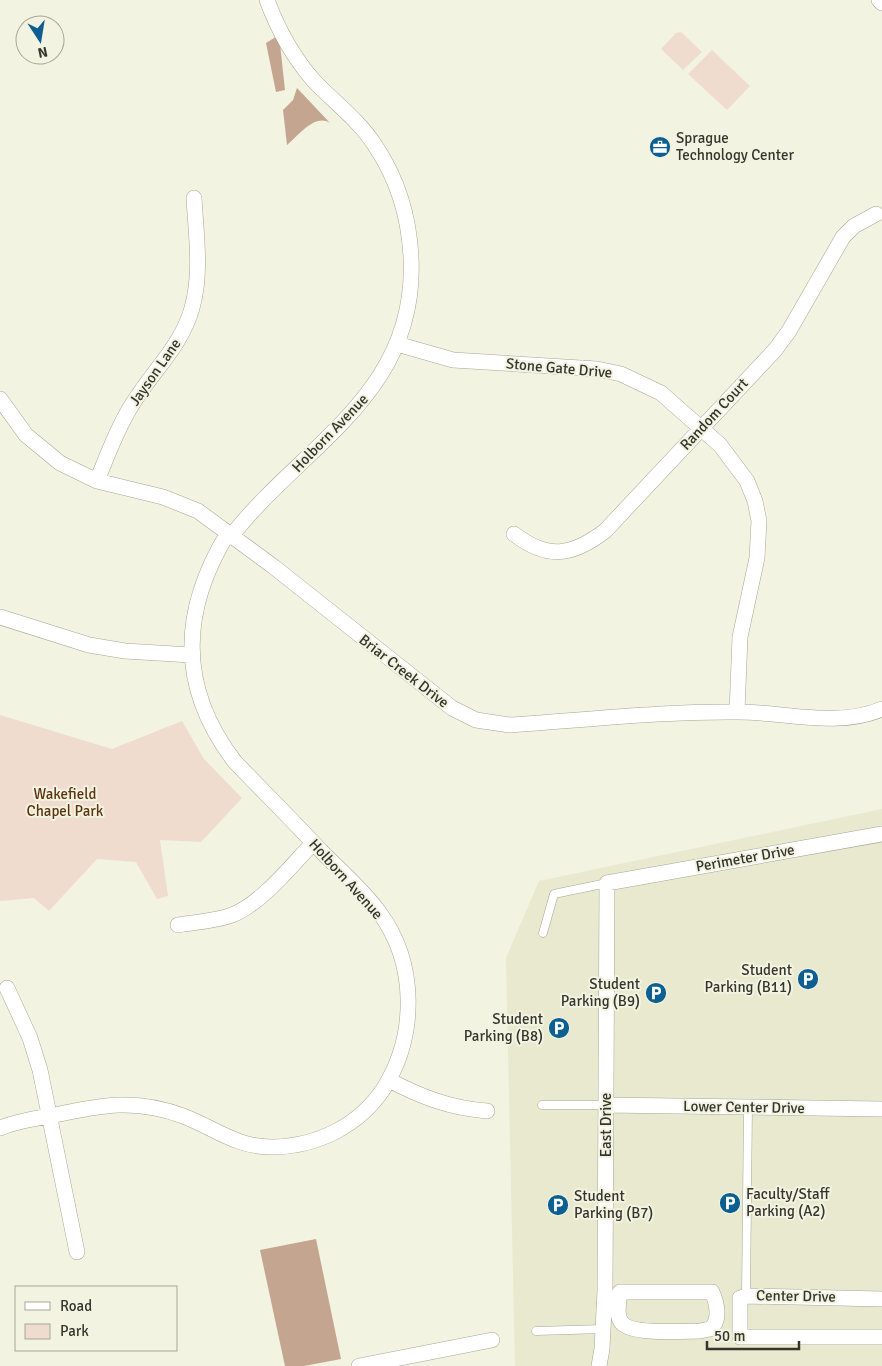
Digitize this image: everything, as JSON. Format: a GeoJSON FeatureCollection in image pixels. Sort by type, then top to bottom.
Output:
{"type":"FeatureCollection","features":[{"type":"Feature","properties":{"kind":"street","name":"Holborn Avenue"},"geometry":{"type":"LineString","coordinates":[[0,1128],[100,1106],[144,1105],[184,1116],[232,1140],[262,1146],[292,1146],[326,1136],[351,1122],[367,1109],[389,1080],[405,1039],[408,993],[400,952],[379,912],[235,762],[222,746],[202,707],[196,685],[192,655],[192,624],[196,600],[204,576],[230,534],[355,411],[386,368],[405,320],[412,269],[406,218],[399,192],[388,167],[365,132],[314,81],[298,60],[284,39],[267,0]]}},
{"type":"Feature","properties":{"kind":"street"},"geometry":{"type":"LineString","coordinates":[[879,0],[882,3]]}},
{"type":"Feature","properties":{"kind":"street","name":"Jayson Lane"},"geometry":{"type":"LineString","coordinates":[[97,481],[118,429],[130,407],[174,348],[192,308],[197,264],[194,198]]}},
{"type":"Feature","properties":{"kind":"street","name":"Random Court"},"geometry":{"type":"LineString","coordinates":[[514,534],[527,544],[551,552],[577,548],[592,541],[605,531],[775,350],[790,331],[844,237],[854,226],[876,214]]}},
{"type":"Feature","properties":{"kind":"street","name":"Stone Gate Drive"},"geometry":{"type":"LineString","coordinates":[[397,344],[453,360],[597,369],[621,374],[661,393],[720,445],[742,473],[755,501],[759,521],[757,558],[740,637],[737,712]]}},
{"type":"Feature","properties":{"kind":"street","name":"Briar Creek Drive"},"geometry":{"type":"LineString","coordinates":[[0,399],[26,435],[41,449],[66,466],[97,481],[180,502],[198,511],[452,708],[476,720],[510,725],[737,712],[833,719],[855,717],[882,709]]}},
{"type":"Feature","properties":{"kind":"street"},"geometry":{"type":"LineString","coordinates":[[0,617],[89,645],[125,651],[192,655]]}},
{"type":"Feature","properties":{"kind":"street","name":"Perimeter Drive"},"geometry":{"type":"LineString","coordinates":[[607,883],[882,834]]}},
{"type":"Feature","properties":{"kind":"street"},"geometry":{"type":"LineString","coordinates":[[178,925],[230,916],[242,911],[254,902],[314,843]]}},
{"type":"Feature","properties":{"kind":"street","name":"East Drive"},"geometry":{"type":"LineString","coordinates":[[599,1366],[604,1329],[613,1292],[606,1105],[607,883]]}},
{"type":"Feature","properties":{"kind":"street"},"geometry":{"type":"LineString","coordinates":[[7,988],[30,1038],[40,1070],[77,1252]]}},
{"type":"Feature","properties":{"kind":"street"},"geometry":{"type":"LineString","coordinates":[[389,1080],[446,1106],[487,1111]]}},
{"type":"Feature","properties":{"kind":"street","name":"Lower Center Drive"},"geometry":{"type":"LineString","coordinates":[[606,1105],[882,1109]]}},
{"type":"Feature","properties":{"kind":"street"},"geometry":{"type":"LineString","coordinates":[[613,1292],[712,1292],[716,1305],[716,1321],[714,1326],[705,1330],[633,1330],[622,1324],[617,1314],[613,1292]]}},
{"type":"Feature","properties":{"kind":"street","name":"Center Drive"},"geometry":{"type":"LineString","coordinates":[[882,1299],[857,1293],[822,1292],[786,1292],[740,1298],[740,1337],[882,1337]]}},
{"type":"Feature","properties":{"kind":"street"},"geometry":{"type":"LineString","coordinates":[[604,1329],[622,1324]]}},
{"type":"Feature","properties":{"kind":"street"},"geometry":{"type":"LineString","coordinates":[[359,1366],[492,1340]]}},
{"type":"Feature","properties":{"kind":"lane"},"geometry":{"type":"LineString","coordinates":[[543,933],[554,894],[607,883]]}},
{"type":"Feature","properties":{"kind":"lane"},"geometry":{"type":"LineString","coordinates":[[542,1105],[606,1105]]}},
{"type":"Feature","properties":{"kind":"lane"},"geometry":{"type":"LineString","coordinates":[[746,1296],[748,1107]]}},
{"type":"Feature","properties":{"kind":"lane"},"geometry":{"type":"LineString","coordinates":[[536,1331],[604,1329]]}},
{"type":"Feature","properties":{"kind":"shaded area"},"geometry":{"type":"Polygon","coordinates":[[[279,35],[285,90],[276,92],[266,43],[279,35]]]}},
{"type":"Feature","properties":{"kind":"shaded area"},"geometry":{"type":"Polygon","coordinates":[[[297,88],[330,123],[318,121],[313,123],[301,131],[287,145],[283,110],[293,100],[297,88]]]}},
{"type":"Feature","properties":{"kind":"shaded area"},"geometry":{"type":"Polygon","coordinates":[[[882,809],[882,1366],[515,1366],[506,958],[539,881],[882,809]]]}},
{"type":"Feature","properties":{"kind":"shaded area"},"geometry":{"type":"Polygon","coordinates":[[[316,1239],[341,1359],[304,1366],[285,1366],[260,1250],[316,1239]]]}},
{"type":"Feature","properties":{"kind":"green space"},"geometry":{"type":"Polygon","coordinates":[[[681,32],[702,52],[683,70],[661,49],[676,33],[681,32]]]}},
{"type":"Feature","properties":{"kind":"green space"},"geometry":{"type":"Polygon","coordinates":[[[712,50],[750,86],[727,110],[688,74],[712,50]]]}},
{"type":"Feature","properties":{"kind":"green space","name":"Wakefield Chapel Park"},"geometry":{"type":"Polygon","coordinates":[[[0,715],[112,749],[182,721],[204,759],[242,798],[201,842],[160,840],[168,896],[157,899],[136,862],[97,859],[49,911],[34,898],[0,901],[0,715]]]}},
{"type":"Feature","properties":{"kind":"place","name":"Sprague Technology Center"},"geometry":{"type":"Point","coordinates":[660,147]}},
{"type":"Feature","properties":{"kind":"place","name":"Student Parking (B11)"},"geometry":{"type":"Point","coordinates":[808,979]}},
{"type":"Feature","properties":{"kind":"place","name":"Student Parking (B9)"},"geometry":{"type":"Point","coordinates":[656,993]}},
{"type":"Feature","properties":{"kind":"place","name":"Student Parking (B8)"},"geometry":{"type":"Point","coordinates":[559,1028]}},
{"type":"Feature","properties":{"kind":"place","name":"Faculty/Staff Parking (A2)"},"geometry":{"type":"Point","coordinates":[730,1203]}},
{"type":"Feature","properties":{"kind":"place","name":"Student Parking (B7)"},"geometry":{"type":"Point","coordinates":[558,1205]}}]}
